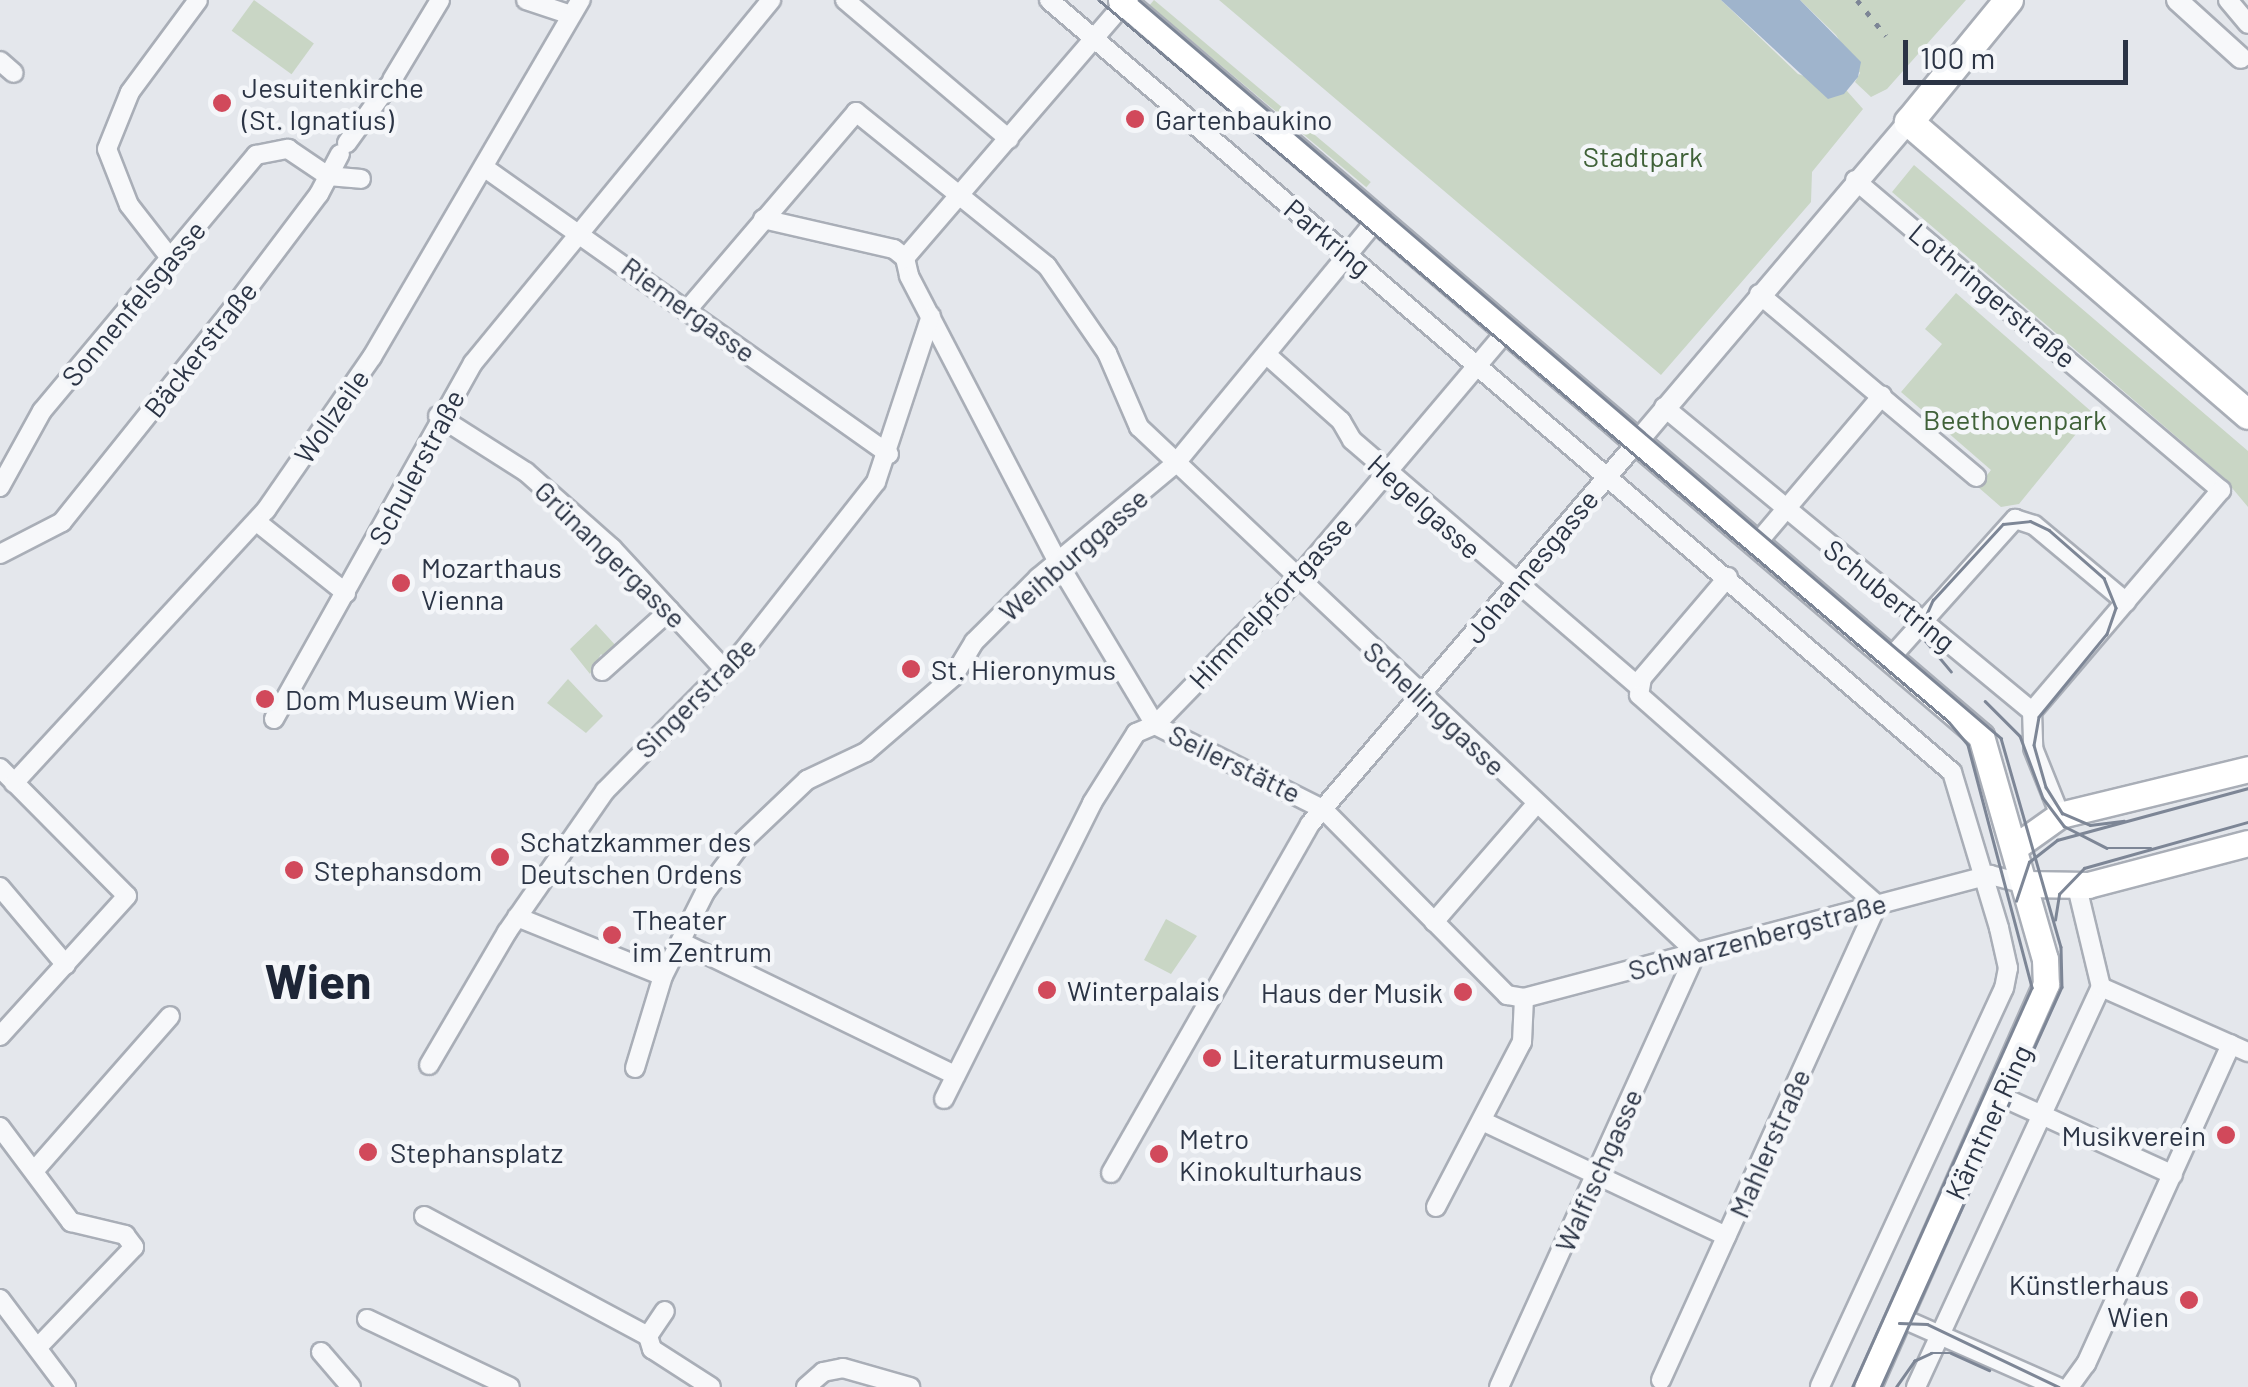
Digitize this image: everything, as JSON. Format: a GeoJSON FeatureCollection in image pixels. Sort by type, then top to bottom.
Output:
{"type":"FeatureCollection","features":[{"type":"Feature","properties":{"kind":"main road","name":"Johannesgasse"},"geometry":{"type":"LineString","coordinates":[[1909,122],[2009,0]]}},
{"type":"Feature","properties":{"kind":"main road","name":"Parkring"},"geometry":{"type":"LineString","coordinates":[[1122,2],[1638,441]]}},
{"type":"Feature","properties":{"kind":"main road"},"geometry":{"type":"LineString","coordinates":[[1909,122],[2248,416]]}},
{"type":"Feature","properties":{"kind":"main road","name":"Schubertring"},"geometry":{"type":"LineString","coordinates":[[1638,441],[1893,655],[1981,736],[2015,846]]}},
{"type":"Feature","properties":{"kind":"main road"},"geometry":{"type":"LineString","coordinates":[[2015,846],[2060,816],[2248,769]]}},
{"type":"Feature","properties":{"kind":"main road"},"geometry":{"type":"LineString","coordinates":[[2025,884],[2077,887],[2248,843]]}},
{"type":"Feature","properties":{"kind":"main road","name":"Kärntner Ring"},"geometry":{"type":"LineString","coordinates":[[1867,1387],[2000,1096],[2046,984],[2015,846]]}},
{"type":"Feature","properties":{"kind":"street"},"geometry":{"type":"LineString","coordinates":[[171,259],[130,205],[107,149],[130,92],[198,0]]}},
{"type":"Feature","properties":{"kind":"street","name":"Bäckerstraße"},"geometry":{"type":"LineString","coordinates":[[0,554],[45,533],[74,506],[286,236],[390,83],[440,0]]}},
{"type":"Feature","properties":{"kind":"street"},"geometry":{"type":"LineString","coordinates":[[526,0],[576,8]]}},
{"type":"Feature","properties":{"kind":"street","name":"Schulerstraße"},"geometry":{"type":"LineString","coordinates":[[274,720],[346,593],[438,416],[581,231],[771,0]]}},
{"type":"Feature","properties":{"kind":"street"},"geometry":{"type":"LineString","coordinates":[[845,0],[1008,139]]}},
{"type":"Feature","properties":{"kind":"street","name":"Parkring"},"geometry":{"type":"LineString","coordinates":[[1049,0],[1608,474]]}},
{"type":"Feature","properties":{"kind":"street"},"geometry":{"type":"LineString","coordinates":[[2177,0],[2244,62]]}},
{"type":"Feature","properties":{"kind":"street"},"geometry":{"type":"LineString","coordinates":[[2194,0],[2244,62]]}},
{"type":"Feature","properties":{"kind":"street"},"geometry":{"type":"LineString","coordinates":[[2228,0],[2248,24]]}},
{"type":"Feature","properties":{"kind":"street"},"geometry":{"type":"LineString","coordinates":[[688,309],[763,219],[894,248],[905,258],[1122,2]]}},
{"type":"Feature","properties":{"kind":"street","name":"Wollzeile"},"geometry":{"type":"LineString","coordinates":[[14,784],[257,522],[372,357],[576,8]]}},
{"type":"Feature","properties":{"kind":"street","name":"Schellinggasse"},"geometry":{"type":"LineString","coordinates":[[763,219],[856,112],[1064,286],[1108,353],[1139,428],[1296,580],[1696,952]]}},
{"type":"Feature","properties":{"kind":"street","name":"Johannesgasse"},"geometry":{"type":"LineString","coordinates":[[1111,1172],[1323,809],[1855,180],[1909,122]]}},
{"type":"Feature","properties":{"kind":"street","name":"Sonnenfelsgasse"},"geometry":{"type":"LineString","coordinates":[[0,485],[42,411],[247,164],[270,148],[288,149],[328,176]]}},
{"type":"Feature","properties":{"kind":"street","name":"Riemergasse"},"geometry":{"type":"LineString","coordinates":[[485,168],[581,231],[889,454]]}},
{"type":"Feature","properties":{"kind":"street"},"geometry":{"type":"LineString","coordinates":[[328,176],[361,179]]}},
{"type":"Feature","properties":{"kind":"street","name":"Lothringerstraße"},"geometry":{"type":"LineString","coordinates":[[1855,180],[2221,490],[2126,602]]}},
{"type":"Feature","properties":{"kind":"street","name":"Weihburggasse"},"geometry":{"type":"LineString","coordinates":[[635,1068],[663,976],[704,892],[771,813],[806,780],[866,752],[953,676],[974,642],[1038,578],[1060,566],[1175,464],[1378,218]]}},
{"type":"Feature","properties":{"kind":"street","name":"Seilerstätte"},"geometry":{"type":"LineString","coordinates":[[905,258],[1060,566],[1155,725],[1323,809],[1506,996],[1524,998]]}},
{"type":"Feature","properties":{"kind":"street"},"geometry":{"type":"LineString","coordinates":[[1759,294],[1976,477]]}},
{"type":"Feature","properties":{"kind":"street","name":"Singerstraße"},"geometry":{"type":"LineString","coordinates":[[429,1066],[517,917],[605,791],[726,670],[806,576],[889,454],[932,316]]}},
{"type":"Feature","properties":{"kind":"street","name":"Himmelpfortgasse"},"geometry":{"type":"LineString","coordinates":[[944,1099],[1092,803],[1136,733],[1155,725],[1296,580],[1508,328]]}},
{"type":"Feature","properties":{"kind":"street","name":"Hegelgasse"},"geometry":{"type":"LineString","coordinates":[[1267,355],[1340,421],[1352,440],[1877,905]]}},
{"type":"Feature","properties":{"kind":"street"},"geometry":{"type":"LineString","coordinates":[[1758,542],[1882,396]]}},
{"type":"Feature","properties":{"kind":"street","name":"Schubertring"},"geometry":{"type":"LineString","coordinates":[[1664,407],[1919,622],[2032,711]]}},
{"type":"Feature","properties":{"kind":"street","name":"Grünangergasse"},"geometry":{"type":"LineString","coordinates":[[438,416],[526,472],[612,548],[726,670]]}},
{"type":"Feature","properties":{"kind":"street"},"geometry":{"type":"LineString","coordinates":[[1608,474],[1948,766],[1986,876],[2015,846]]}},
{"type":"Feature","properties":{"kind":"street"},"geometry":{"type":"LineString","coordinates":[[1893,655],[2015,519],[2034,525],[2126,602],[2032,711],[2033,748],[2060,816]]}},
{"type":"Feature","properties":{"kind":"street"},"geometry":{"type":"LineString","coordinates":[[257,522],[346,593]]}},
{"type":"Feature","properties":{"kind":"street"},"geometry":{"type":"LineString","coordinates":[[1638,690],[1728,576]]}},
{"type":"Feature","properties":{"kind":"street"},"geometry":{"type":"LineString","coordinates":[[602,670],[670,610]]}},
{"type":"Feature","properties":{"kind":"street"},"geometry":{"type":"LineString","coordinates":[[0,768],[127,896],[0,1036]]}},
{"type":"Feature","properties":{"kind":"street"},"geometry":{"type":"LineString","coordinates":[[1434,922],[1537,803]]}},
{"type":"Feature","properties":{"kind":"street","name":"Schwarzenbergstraße"},"geometry":{"type":"LineString","coordinates":[[1524,998],[1986,876],[2025,884]]}},
{"type":"Feature","properties":{"kind":"street","name":"Kärntner Ring"},"geometry":{"type":"LineString","coordinates":[[1820,1387],[2004,988],[2005,950],[1986,876]]}},
{"type":"Feature","properties":{"kind":"street"},"geometry":{"type":"LineString","coordinates":[[0,887],[66,965]]}},
{"type":"Feature","properties":{"kind":"street"},"geometry":{"type":"LineString","coordinates":[[2069,1387],[2086,1364],[2173,1175],[2240,1048],[2102,987],[2077,887]]}},
{"type":"Feature","properties":{"kind":"street","name":"Mahlerstraße"},"geometry":{"type":"LineString","coordinates":[[1660,1380],[1877,905]]}},
{"type":"Feature","properties":{"kind":"street"},"geometry":{"type":"LineString","coordinates":[[517,917],[663,976]]}},
{"type":"Feature","properties":{"kind":"street"},"geometry":{"type":"LineString","coordinates":[[681,942],[955,1074]]}},
{"type":"Feature","properties":{"kind":"street","name":"Walfischgasse"},"geometry":{"type":"LineString","coordinates":[[1499,1387],[1696,952]]}},
{"type":"Feature","properties":{"kind":"street","name":"Kärntner Ring"},"geometry":{"type":"LineString","coordinates":[[1916,1387],[2102,987]]}},
{"type":"Feature","properties":{"kind":"street"},"geometry":{"type":"LineString","coordinates":[[1436,1207],[1522,1042],[1524,998]]}},
{"type":"Feature","properties":{"kind":"street"},"geometry":{"type":"LineString","coordinates":[[34,1172],[170,1016]]}},
{"type":"Feature","properties":{"kind":"street"},"geometry":{"type":"LineString","coordinates":[[2000,1096],[2173,1175]]}},
{"type":"Feature","properties":{"kind":"street"},"geometry":{"type":"LineString","coordinates":[[1482,1121],[1726,1236]]}},
{"type":"Feature","properties":{"kind":"street"},"geometry":{"type":"LineString","coordinates":[[0,1127],[71,1222],[133,1243],[129,1260],[40,1346]]}},
{"type":"Feature","properties":{"kind":"street"},"geometry":{"type":"LineString","coordinates":[[424,1216],[648,1336],[652,1349],[711,1387]]}},
{"type":"Feature","properties":{"kind":"street"},"geometry":{"type":"LineString","coordinates":[[0,1300],[40,1346],[66,1387]]}},
{"type":"Feature","properties":{"kind":"street"},"geometry":{"type":"LineString","coordinates":[[648,1336],[665,1312]]}},
{"type":"Feature","properties":{"kind":"street"},"geometry":{"type":"LineString","coordinates":[[1900,1317],[2058,1387]]}},
{"type":"Feature","properties":{"kind":"street"},"geometry":{"type":"LineString","coordinates":[[367,1319],[510,1387]]}},
{"type":"Feature","properties":{"kind":"street"},"geometry":{"type":"LineString","coordinates":[[321,1352],[351,1387]]}},
{"type":"Feature","properties":{"kind":"street"},"geometry":{"type":"LineString","coordinates":[[806,1387],[832,1369],[868,1372],[910,1387]]}},
{"type":"Feature","properties":{"kind":"green space"},"geometry":{"type":"Polygon","coordinates":[[[254,0],[314,43],[292,74],[232,31],[254,0]]]}},
{"type":"Feature","properties":{"kind":"green space"},"geometry":{"type":"Polygon","coordinates":[[[1154,0],[1371,182],[1366,187],[1150,5],[1154,0]]]}},
{"type":"Feature","properties":{"kind":"green space","name":"Stadtpark"},"geometry":{"type":"Polygon","coordinates":[[[1219,0],[1721,0],[1798,74],[1847,91],[1863,109],[1812,172],[1811,202],[1661,375],[1219,0]]]}},
{"type":"Feature","properties":{"kind":"green space"},"geometry":{"type":"Polygon","coordinates":[[[1800,0],[1966,0],[1887,89],[1871,97],[1855,82],[1860,73],[1836,35],[1800,0]]]}},
{"type":"Feature","properties":{"kind":"green space"},"geometry":{"type":"Polygon","coordinates":[[[1914,165],[2248,451],[2248,507],[2222,476],[1892,192],[1914,165]]]}},
{"type":"Feature","properties":{"kind":"green space","name":"Beethovenpark"},"geometry":{"type":"Polygon","coordinates":[[[1956,293],[2093,413],[2019,504],[2001,507],[1978,487],[1991,470],[1901,392],[1942,344],[1925,329],[1956,293]]]}},
{"type":"Feature","properties":{"kind":"green space"},"geometry":{"type":"Polygon","coordinates":[[[596,624],[618,648],[606,659],[601,654],[590,674],[570,649],[596,624]]]}},
{"type":"Feature","properties":{"kind":"green space"},"geometry":{"type":"Polygon","coordinates":[[[568,679],[603,716],[586,733],[547,703],[568,679]]]}},
{"type":"Feature","properties":{"kind":"green space"},"geometry":{"type":"Polygon","coordinates":[[[1166,919],[1197,936],[1171,974],[1144,960],[1166,919]]]}},
{"type":"Feature","properties":{"kind":"water"},"geometry":{"type":"Polygon","coordinates":[[[1721,0],[1800,0],[1861,62],[1858,77],[1844,94],[1828,99],[1721,0]]]}},
{"type":"Feature","properties":{"kind":"tram line"},"geometry":{"type":"LineString","coordinates":[[1099,0],[1949,722],[1968,745],[2032,988],[1853,1387]]}},
{"type":"Feature","properties":{"kind":"tram line"},"geometry":{"type":"LineString","coordinates":[[1139,0],[2001,738],[2061,947],[2062,987],[1881,1387]]}},
{"type":"Feature","properties":{"kind":"tram line"},"geometry":{"type":"LineString","coordinates":[[1951,672],[1925,641],[1923,622],[1933,600],[2003,524],[2030,521],[2049,530],[2104,578],[2116,608],[2107,634],[2039,717],[2034,745],[2046,787],[2062,813],[2090,825],[2124,821]]}},
{"type":"Feature","properties":{"kind":"tram line"},"geometry":{"type":"LineString","coordinates":[[1985,701],[2020,736],[2043,798],[2064,826],[2107,848],[2151,848]]}},
{"type":"Feature","properties":{"kind":"tram line"},"geometry":{"type":"LineString","coordinates":[[2016,901],[2029,862],[2057,840],[2248,788]]}},
{"type":"Feature","properties":{"kind":"tram line"},"geometry":{"type":"LineString","coordinates":[[2055,920],[2059,894],[2084,868],[2248,822]]}},
{"type":"Feature","properties":{"kind":"tram line"},"geometry":{"type":"LineString","coordinates":[[1899,1323],[1927,1324],[2059,1387]]}},
{"type":"Feature","properties":{"kind":"tram line"},"geometry":{"type":"LineString","coordinates":[[1896,1387],[1914,1361],[1931,1353],[1951,1353],[1989,1370]]}},
{"type":"Feature","properties":{"kind":"railway"},"geometry":{"type":"LineString","coordinates":[[1857,0],[1886,36]]}},
{"type":"Feature","properties":{"kind":"place","name":"Jesuitenkirche (St. Ignatius)"},"geometry":{"type":"Point","coordinates":[222,103]}},
{"type":"Feature","properties":{"kind":"place","name":"Gartenbaukino"},"geometry":{"type":"Point","coordinates":[1135,119]}},
{"type":"Feature","properties":{"kind":"place","name":"Mozarthaus Vienna"},"geometry":{"type":"Point","coordinates":[401,583]}},
{"type":"Feature","properties":{"kind":"place","name":"St. Hieronymus"},"geometry":{"type":"Point","coordinates":[911,669]}},
{"type":"Feature","properties":{"kind":"place","name":"Dom Museum Wien"},"geometry":{"type":"Point","coordinates":[265,699]}},
{"type":"Feature","properties":{"kind":"place","name":"Schatzkammer des Deutschen Ordens"},"geometry":{"type":"Point","coordinates":[500,857]}},
{"type":"Feature","properties":{"kind":"place","name":"Stephansdom"},"geometry":{"type":"Point","coordinates":[294,870]}},
{"type":"Feature","properties":{"kind":"place","name":"Theater im Zentrum"},"geometry":{"type":"Point","coordinates":[612,935]}},
{"type":"Feature","properties":{"kind":"place","name":"Winterpalais"},"geometry":{"type":"Point","coordinates":[1047,990]}},
{"type":"Feature","properties":{"kind":"place","name":"Haus der Musik"},"geometry":{"type":"Point","coordinates":[1463,992]}},
{"type":"Feature","properties":{"kind":"place","name":"Literaturmuseum"},"geometry":{"type":"Point","coordinates":[1212,1058]}},
{"type":"Feature","properties":{"kind":"place","name":"Musikverein"},"geometry":{"type":"Point","coordinates":[2226,1135]}},
{"type":"Feature","properties":{"kind":"place","name":"Stephansplatz"},"geometry":{"type":"Point","coordinates":[368,1152]}},
{"type":"Feature","properties":{"kind":"place","name":"Metro Kinokulturhaus"},"geometry":{"type":"Point","coordinates":[1159,1154]}},
{"type":"Feature","properties":{"kind":"place","name":"Künstlerhaus Wien"},"geometry":{"type":"Point","coordinates":[2189,1300]}},
{"type":"Feature","properties":{"kind":"district","name":"Wien"},"geometry":{"type":"Point","coordinates":[318,981]}}]}
